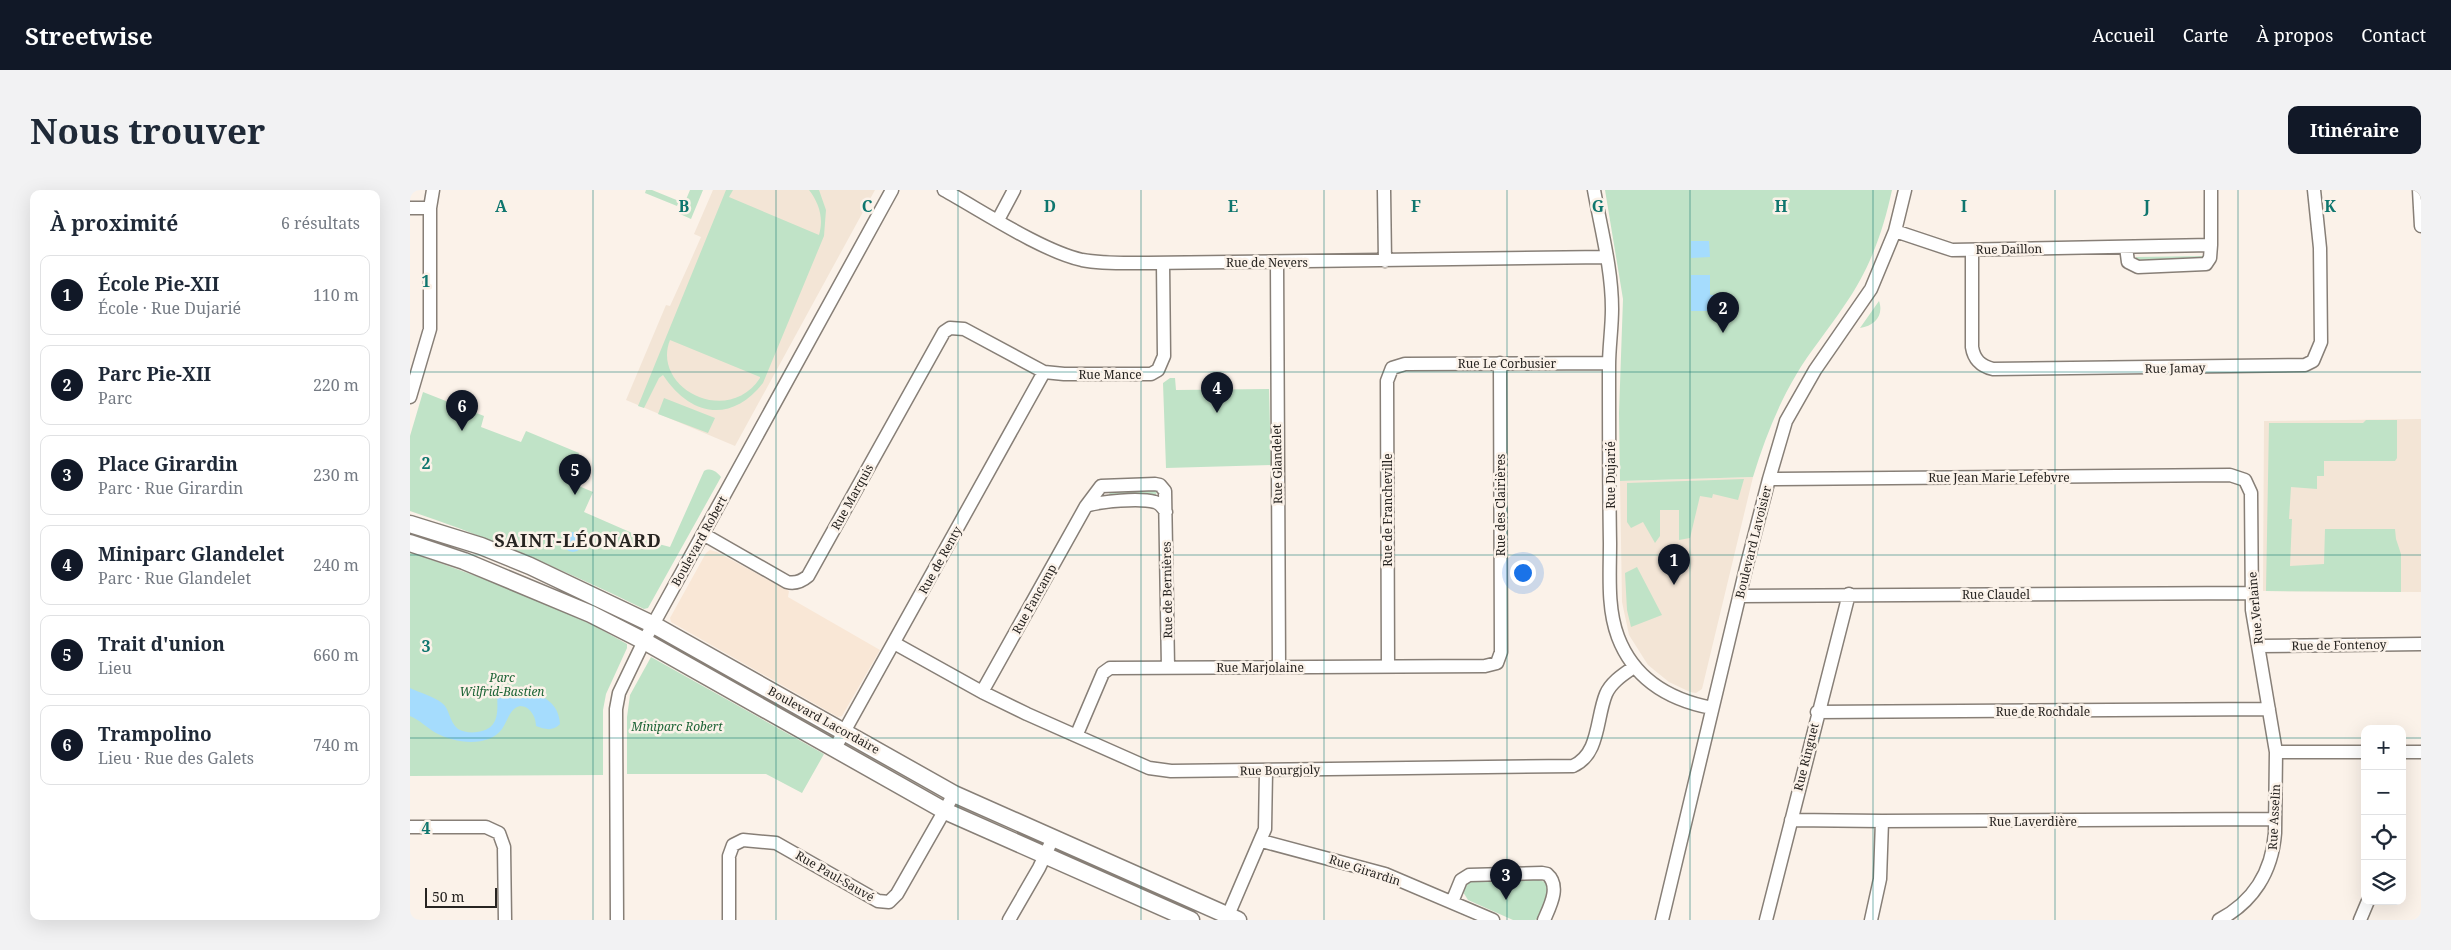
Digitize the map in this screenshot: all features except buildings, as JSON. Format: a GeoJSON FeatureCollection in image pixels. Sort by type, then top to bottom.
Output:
{"type":"FeatureCollection","features":[{"type":"Feature","properties":{"kind":"main road","name":"Boulevard Lacordaire"},"geometry":{"type":"LineString","coordinates":[[410,524],[481,546],[522,563],[654,625],[954,794],[1231,919]]}},
{"type":"Feature","properties":{"kind":"main road","name":"Boulevard Lacordaire"},"geometry":{"type":"LineString","coordinates":[[410,543],[519,583],[591,614],[644,640],[945,811],[1191,920]]}},
{"type":"Feature","properties":{"kind":"street"},"geometry":{"type":"LineString","coordinates":[[410,397],[430,329],[430,208],[433,190]]}},
{"type":"Feature","properties":{"kind":"street","name":"Boulevard Robert"},"geometry":{"type":"LineString","coordinates":[[617,920],[616,709],[619,694],[644,640],[654,625],[892,190]]}},
{"type":"Feature","properties":{"kind":"street","name":"Rue de Nevers"},"geometry":{"type":"LineString","coordinates":[[944,190],[1045,245],[1080,259],[1113,263],[1606,257]]}},
{"type":"Feature","properties":{"kind":"street"},"geometry":{"type":"LineString","coordinates":[[998,220],[1014,190]]}},
{"type":"Feature","properties":{"kind":"street"},"geometry":{"type":"LineString","coordinates":[[1384,190],[1385,261]]}},
{"type":"Feature","properties":{"kind":"street","name":"Rue Dujarié"},"geometry":{"type":"LineString","coordinates":[[1594,190],[1606,257],[1612,310],[1609,363],[1612,610],[1618,638],[1634,667],[1650,682],[1676,699],[1712,708]]}},
{"type":"Feature","properties":{"kind":"street","name":"Boulevard Lavoisier"},"geometry":{"type":"LineString","coordinates":[[1662,920],[1768,479],[1786,421],[1815,370],[1871,289],[1895,231],[1905,190]]}},
{"type":"Feature","properties":{"kind":"street"},"geometry":{"type":"LineString","coordinates":[[2126,247],[2128,262],[2138,266],[2206,264],[2210,258],[2211,245],[2211,190]]}},
{"type":"Feature","properties":{"kind":"street","name":"Rue Jamay"},"geometry":{"type":"LineString","coordinates":[[1972,250],[1972,347],[1978,361],[1984,367],[1993,369],[2305,365],[2314,361],[2321,342],[2320,248],[2314,190]]}},
{"type":"Feature","properties":{"kind":"street"},"geometry":{"type":"LineString","coordinates":[[2420,192],[2421,226]]}},
{"type":"Feature","properties":{"kind":"street"},"geometry":{"type":"LineString","coordinates":[[410,208],[430,208]]}},
{"type":"Feature","properties":{"kind":"street","name":"Rue Daillon"},"geometry":{"type":"LineString","coordinates":[[1895,231],[1952,250],[2211,245]]}},
{"type":"Feature","properties":{"kind":"street","name":"Rue Glandelet"},"geometry":{"type":"LineString","coordinates":[[1277,262],[1279,667]]}},
{"type":"Feature","properties":{"kind":"street","name":"Rue Mance"},"geometry":{"type":"LineString","coordinates":[[964,329],[1044,372],[1143,374],[1158,370],[1164,356],[1163,263]]}},
{"type":"Feature","properties":{"kind":"street","name":"Rue Marquis"},"geometry":{"type":"LineString","coordinates":[[703,534],[787,582],[793,583],[803,580],[808,576],[940,337],[950,328],[964,329]]}},
{"type":"Feature","properties":{"kind":"street","name":"Rue des Clairières"},"geometry":{"type":"LineString","coordinates":[[1485,666],[1497,663],[1501,652],[1500,363]]}},
{"type":"Feature","properties":{"kind":"street","name":"Rue Le Corbusier"},"geometry":{"type":"LineString","coordinates":[[1405,364],[1609,363]]}},
{"type":"Feature","properties":{"kind":"street","name":"Rue de Francheville"},"geometry":{"type":"LineString","coordinates":[[1388,667],[1387,381],[1392,368],[1405,364]]}},
{"type":"Feature","properties":{"kind":"street","name":"Rue de Renty"},"geometry":{"type":"LineString","coordinates":[[835,748],[1044,372]]}},
{"type":"Feature","properties":{"kind":"street","name":"Rue Jean Marie Lefebvre"},"geometry":{"type":"LineString","coordinates":[[1768,479],[2230,475]]}},
{"type":"Feature","properties":{"kind":"street","name":"Rue Verlaine"},"geometry":{"type":"LineString","coordinates":[[2230,475],[2245,480],[2250,493],[2251,593],[2276,752]]}},
{"type":"Feature","properties":{"kind":"street","name":"Rue Fancamp"},"geometry":{"type":"LineString","coordinates":[[982,692],[1086,506],[1101,486],[1155,484]]}},
{"type":"Feature","properties":{"kind":"street","name":"Rue de Bernières"},"geometry":{"type":"LineString","coordinates":[[1155,484],[1160,485],[1165,491],[1168,667]]}},
{"type":"Feature","properties":{"kind":"street"},"geometry":{"type":"LineString","coordinates":[[1086,506],[1103,501],[1152,501],[1161,505],[1166,512]]}},
{"type":"Feature","properties":{"kind":"street","name":"Rue Claudel"},"geometry":{"type":"LineString","coordinates":[[1740,596],[2251,593]]}},
{"type":"Feature","properties":{"kind":"street","name":"Rue Ringuet"},"geometry":{"type":"LineString","coordinates":[[1766,920],[1849,594]]}},
{"type":"Feature","properties":{"kind":"street","name":"Rue Bourgjoly"},"geometry":{"type":"LineString","coordinates":[[894,643],[982,692],[1148,768],[1161,770],[1573,766],[1581,763],[1591,750],[1610,687],[1634,667]]}},
{"type":"Feature","properties":{"kind":"street","name":"Rue de Fontenoy"},"geometry":{"type":"LineString","coordinates":[[2258,646],[2421,644]]}},
{"type":"Feature","properties":{"kind":"street","name":"Rue Marjolaine"},"geometry":{"type":"LineString","coordinates":[[1077,734],[1106,670],[1168,667],[1485,666]]}},
{"type":"Feature","properties":{"kind":"street","name":"Rue de Rochdale"},"geometry":{"type":"LineString","coordinates":[[1818,712],[2269,709]]}},
{"type":"Feature","properties":{"kind":"street"},"geometry":{"type":"LineString","coordinates":[[2276,752],[2361,752]]}},
{"type":"Feature","properties":{"kind":"street","name":"Rue Asselin"},"geometry":{"type":"LineString","coordinates":[[2219,920],[2234,912],[2259,886],[2268,869],[2274,848],[2276,752]]}},
{"type":"Feature","properties":{"kind":"street"},"geometry":{"type":"LineString","coordinates":[[2406,752],[2421,752]]}},
{"type":"Feature","properties":{"kind":"street"},"geometry":{"type":"LineString","coordinates":[[1231,919],[1265,829],[1266,770]]}},
{"type":"Feature","properties":{"kind":"street","name":"Rue Paul-Sauvé"},"geometry":{"type":"LineString","coordinates":[[729,920],[729,856],[733,844],[771,840],[878,901],[889,902],[897,894],[954,794]]}},
{"type":"Feature","properties":{"kind":"street","name":"Rue Laverdière"},"geometry":{"type":"LineString","coordinates":[[1791,820],[2275,819]]}},
{"type":"Feature","properties":{"kind":"street"},"geometry":{"type":"LineString","coordinates":[[1871,920],[1881,873],[1882,821]]}},
{"type":"Feature","properties":{"kind":"street"},"geometry":{"type":"LineString","coordinates":[[410,827],[486,827],[498,833],[504,847],[505,920]]}},
{"type":"Feature","properties":{"kind":"street"},"geometry":{"type":"LineString","coordinates":[[1009,920],[1053,838]]}},
{"type":"Feature","properties":{"kind":"street","name":"Rue Girardin"},"geometry":{"type":"LineString","coordinates":[[1262,841],[1385,874],[1493,920]]}},
{"type":"Feature","properties":{"kind":"street"},"geometry":{"type":"LineString","coordinates":[[1452,902],[1462,880],[1469,875],[1548,874],[1555,883],[1555,890],[1544,920]]}},
{"type":"Feature","properties":{"kind":"street"},"geometry":{"type":"LineString","coordinates":[[2360,920],[2366,905]]}},
{"type":"Feature","properties":{"kind":"shaded area"},"geometry":{"type":"Polygon","coordinates":[[[713,190],[875,190],[735,446],[626,400],[666,305],[670,306],[701,237],[694,234],[713,190]]]}},
{"type":"Feature","properties":{"kind":"shaded area"},"geometry":{"type":"Polygon","coordinates":[[[2421,419],[2421,592],[2263,591],[2264,421],[2421,419]]]}},
{"type":"Feature","properties":{"kind":"shaded area"},"geometry":{"type":"Polygon","coordinates":[[[1753,477],[1702,689],[1696,693],[1690,692],[1669,682],[1648,665],[1629,635],[1622,602],[1620,481],[1753,477]]]}},
{"type":"Feature","properties":{"kind":"shaded area"},"geometry":{"type":"Polygon","coordinates":[[[710,550],[789,591],[788,597],[880,650],[842,716],[838,717],[671,622],[670,618],[706,553],[710,550]]]}},
{"type":"Feature","properties":{"kind":"green space"},"geometry":{"type":"Polygon","coordinates":[[[646,190],[652,190],[679,201],[677,206],[645,193],[646,190]]]}},
{"type":"Feature","properties":{"kind":"green space"},"geometry":{"type":"Polygon","coordinates":[[[690,190],[703,190],[691,219],[680,214],[690,190]]]}},
{"type":"Feature","properties":{"kind":"green space"},"geometry":{"type":"Polygon","coordinates":[[[726,190],[733,190],[729,197],[819,235],[820,211],[809,190],[819,190],[826,210],[824,236],[763,383],[751,396],[738,405],[711,410],[698,406],[686,399],[674,389],[663,375],[659,378],[644,408],[638,406],[726,190]],[[670,340],[667,357],[671,373],[681,386],[696,395],[712,400],[729,400],[746,393],[760,377],[670,340]]]}},
{"type":"Feature","properties":{"kind":"green space"},"geometry":{"type":"Polygon","coordinates":[[[1605,190],[1892,190],[1884,221],[1868,265],[1853,293],[1807,357],[1789,387],[1772,424],[1753,477],[1620,481],[1619,413],[1623,299],[1605,190]]]}},
{"type":"Feature","properties":{"kind":"green space"},"geometry":{"type":"Polygon","coordinates":[[[2205,256],[2205,259],[2136,260],[2136,257],[2205,256]]]}},
{"type":"Feature","properties":{"kind":"green space"},"geometry":{"type":"Polygon","coordinates":[[[1879,301],[1880,311],[1877,319],[1870,325],[1860,328],[1879,301]]]}},
{"type":"Feature","properties":{"kind":"green space"},"geometry":{"type":"Polygon","coordinates":[[[1170,378],[1175,378],[1176,390],[1269,389],[1271,465],[1166,468],[1163,383],[1170,378]]]}},
{"type":"Feature","properties":{"kind":"green space"},"geometry":{"type":"Polygon","coordinates":[[[423,392],[484,416],[481,427],[521,442],[526,431],[579,453],[567,481],[593,492],[584,512],[655,543],[670,547],[704,471],[711,470],[718,473],[721,477],[648,608],[644,609],[500,544],[410,511],[410,436],[423,392]]]}},
{"type":"Feature","properties":{"kind":"green space"},"geometry":{"type":"Polygon","coordinates":[[[664,398],[715,418],[708,433],[658,414],[664,398]]]}},
{"type":"Feature","properties":{"kind":"green space"},"geometry":{"type":"Polygon","coordinates":[[[2366,420],[2397,420],[2397,458],[2395,461],[2324,461],[2324,476],[2317,476],[2317,489],[2291,487],[2289,519],[2292,519],[2290,566],[2324,564],[2325,529],[2395,529],[2401,554],[2401,592],[2266,591],[2269,423],[2363,423],[2366,420]]]}},
{"type":"Feature","properties":{"kind":"green space"},"geometry":{"type":"Polygon","coordinates":[[[1744,479],[1738,500],[1713,494],[1712,498],[1700,496],[1690,538],[1679,540],[1679,510],[1660,510],[1660,536],[1655,543],[1643,522],[1631,528],[1627,522],[1627,483],[1744,479]]]}},
{"type":"Feature","properties":{"kind":"green space"},"geometry":{"type":"Polygon","coordinates":[[[1110,489],[1156,490],[1157,492],[1155,496],[1109,497],[1110,489]]]}},
{"type":"Feature","properties":{"kind":"green space","name":"Parc Wilfrid-Bastien"},"geometry":{"type":"Polygon","coordinates":[[[410,552],[514,590],[593,625],[627,644],[627,648],[606,694],[603,710],[603,775],[410,776],[410,552]]]}},
{"type":"Feature","properties":{"kind":"green space"},"geometry":{"type":"Polygon","coordinates":[[[1637,567],[1662,615],[1631,627],[1627,610],[1625,573],[1637,567]]]}},
{"type":"Feature","properties":{"kind":"green space","name":"Miniparc Robert"},"geometry":{"type":"Polygon","coordinates":[[[651,657],[824,754],[802,793],[766,774],[627,774],[627,717],[630,695],[651,657]]]}},
{"type":"Feature","properties":{"kind":"green space"},"geometry":{"type":"Polygon","coordinates":[[[1539,880],[1545,882],[1547,890],[1543,906],[1535,920],[1513,920],[1468,900],[1463,892],[1468,883],[1474,881],[1539,880]]]}},
{"type":"Feature","properties":{"kind":"water"},"geometry":{"type":"Polygon","coordinates":[[[1691,241],[1709,241],[1710,257],[1691,258],[1691,241]]]}},
{"type":"Feature","properties":{"kind":"water"},"geometry":{"type":"Polygon","coordinates":[[[1691,275],[1710,275],[1710,295],[1727,295],[1727,311],[1691,311],[1691,275]]]}},
{"type":"Feature","properties":{"kind":"water"},"geometry":{"type":"Polygon","coordinates":[[[573,532],[580,535],[583,542],[580,549],[573,552],[566,549],[563,542],[566,535],[573,532]]]}},
{"type":"Feature","properties":{"kind":"water"},"geometry":{"type":"Polygon","coordinates":[[[410,688],[431,696],[442,703],[455,726],[465,732],[484,730],[493,724],[497,714],[497,694],[505,688],[532,692],[548,700],[558,714],[560,724],[551,729],[536,726],[532,713],[524,706],[520,706],[511,712],[502,729],[488,739],[470,742],[452,739],[436,733],[410,716],[410,688]]]}},
{"type":"Feature","properties":{"kind":"place","name":"Parc Pie-XII"},"geometry":{"type":"Point","coordinates":[1723,333]}},
{"type":"Feature","properties":{"kind":"place","name":"Miniparc Glandelet"},"geometry":{"type":"Point","coordinates":[1217,413]}},
{"type":"Feature","properties":{"kind":"place","name":"Trampolino"},"geometry":{"type":"Point","coordinates":[462,431]}},
{"type":"Feature","properties":{"kind":"place","name":"Trait d'union"},"geometry":{"type":"Point","coordinates":[575,495]}},
{"type":"Feature","properties":{"kind":"place","name":"École Pie-XII"},"geometry":{"type":"Point","coordinates":[1674,585]}},
{"type":"Feature","properties":{"kind":"place","name":"Place Girardin"},"geometry":{"type":"Point","coordinates":[1506,900]}},
{"type":"Feature","properties":{"kind":"district","name":"SAINT-LÉONARD"},"geometry":{"type":"Point","coordinates":[578,540]}}]}
